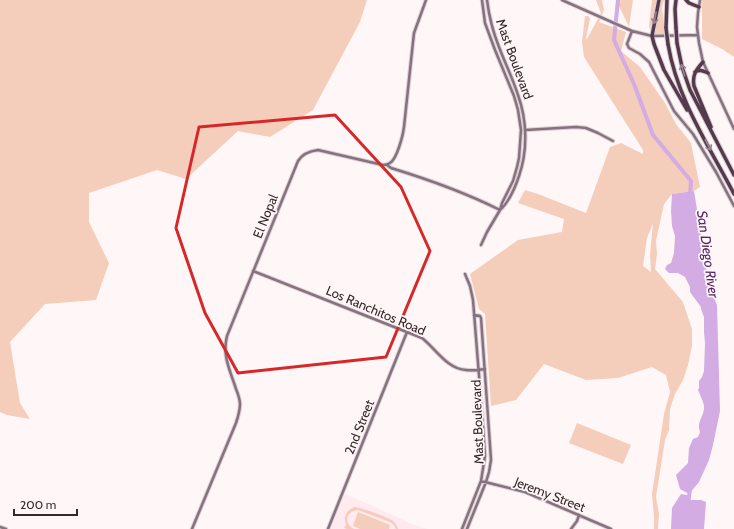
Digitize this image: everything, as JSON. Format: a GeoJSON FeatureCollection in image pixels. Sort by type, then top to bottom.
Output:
{"type":"FeatureCollection","features":[{"type":"Feature","properties":{"kind":"highway"},"geometry":{"type":"LineString","coordinates":[[659,0],[652,36],[658,56],[664,70],[697,125]]}},
{"type":"Feature","properties":{"kind":"highway"},"geometry":{"type":"LineString","coordinates":[[667,0],[666,28],[670,56],[677,81],[697,125],[734,194]]}},
{"type":"Feature","properties":{"kind":"highway"},"geometry":{"type":"LineString","coordinates":[[676,0],[677,43],[682,67],[690,90],[734,175]]}},
{"type":"Feature","properties":{"kind":"highway"},"geometry":{"type":"LineString","coordinates":[[686,0],[699,7]]}},
{"type":"Feature","properties":{"kind":"highway"},"geometry":{"type":"LineString","coordinates":[[703,62],[694,73],[693,81],[718,143]]}},
{"type":"Feature","properties":{"kind":"highway"},"geometry":{"type":"LineString","coordinates":[[694,73],[698,70],[708,73]]}},
{"type":"Feature","properties":{"kind":"street"},"geometry":{"type":"LineString","coordinates":[[387,164],[391,163],[399,148],[403,136],[414,33],[426,0]]}},
{"type":"Feature","properties":{"kind":"street","name":"Mast Boulevard"},"geometry":{"type":"LineString","coordinates":[[482,0],[485,23],[514,96],[521,130],[517,167],[513,181],[502,202],[500,210]]}},
{"type":"Feature","properties":{"kind":"street","name":"Mast Boulevard"},"geometry":{"type":"LineString","coordinates":[[487,0],[490,22],[518,94],[525,130],[522,168],[506,205],[500,210]]}},
{"type":"Feature","properties":{"kind":"street"},"geometry":{"type":"LineString","coordinates":[[562,0],[632,31],[652,36],[698,35]]}},
{"type":"Feature","properties":{"kind":"street"},"geometry":{"type":"LineString","coordinates":[[700,0],[698,13],[698,35],[703,62],[734,129]]}},
{"type":"Feature","properties":{"kind":"street"},"geometry":{"type":"LineString","coordinates":[[632,31],[627,44],[629,48],[640,54],[649,62],[674,111],[693,134],[734,206]]}},
{"type":"Feature","properties":{"kind":"street"},"geometry":{"type":"LineString","coordinates":[[493,43],[497,42]]}},
{"type":"Feature","properties":{"kind":"street"},"geometry":{"type":"LineString","coordinates":[[521,130],[576,127],[586,128],[613,141]]}},
{"type":"Feature","properties":{"kind":"street","name":"El Nopal"},"geometry":{"type":"LineString","coordinates":[[192,529],[239,414],[239,397],[226,361],[225,350],[227,336],[300,157],[308,152],[318,150],[383,165],[387,164],[391,168],[430,180],[500,210]]}},
{"type":"Feature","properties":{"kind":"street"},"geometry":{"type":"LineString","coordinates":[[481,245],[486,232],[500,210]]}},
{"type":"Feature","properties":{"kind":"street","name":"Los Ranchitos Road"},"geometry":{"type":"LineString","coordinates":[[253,270],[408,332],[425,341],[452,366],[459,369],[485,369]]}},
{"type":"Feature","properties":{"kind":"street","name":"Mast Boulevard"},"geometry":{"type":"LineString","coordinates":[[462,529],[481,481],[485,456],[473,300],[470,286],[465,274]]}},
{"type":"Feature","properties":{"kind":"street","name":"Mast Boulevard"},"geometry":{"type":"LineString","coordinates":[[467,529],[486,482],[489,472],[490,455],[481,318],[480,316],[474,315]]}},
{"type":"Feature","properties":{"kind":"street","name":"2nd Street"},"geometry":{"type":"LineString","coordinates":[[328,529],[408,332]]}},
{"type":"Feature","properties":{"kind":"street","name":"Jeremy Street"},"geometry":{"type":"LineString","coordinates":[[481,481],[525,492],[611,529]]}},
{"type":"Feature","properties":{"kind":"street"},"geometry":{"type":"LineString","coordinates":[[571,529],[577,521],[579,515]]}},
{"type":"Feature","properties":{"kind":"street"},"geometry":{"type":"LineString","coordinates":[[0,527],[6,529]]}},
{"type":"Feature","properties":{"kind":"highlighted area"},"geometry":{"type":"Polygon","coordinates":[[[335,115],[401,187],[430,251],[386,357],[238,373],[205,313],[176,228],[199,127],[335,115]]]}},
{"type":"Feature","properties":{"kind":"shaded area"},"geometry":{"type":"Polygon","coordinates":[[[0,0],[367,0],[360,22],[313,110],[270,137],[238,131],[186,179],[157,170],[89,193],[89,222],[109,263],[96,300],[45,304],[10,342],[20,403],[30,419],[7,415],[0,412],[0,0]]]}},
{"type":"Feature","properties":{"kind":"shaded area"},"geometry":{"type":"Polygon","coordinates":[[[596,0],[602,0],[604,10],[599,22],[626,32],[621,51],[640,67],[665,103],[676,124],[691,143],[700,187],[694,191],[672,194],[664,204],[656,241],[657,254],[655,269],[683,302],[692,329],[692,346],[688,365],[670,409],[669,430],[665,440],[656,497],[659,514],[658,529],[654,529],[652,494],[664,414],[670,392],[666,375],[652,367],[618,378],[586,380],[544,364],[516,400],[491,406],[485,314],[479,309],[470,274],[518,240],[562,232],[564,219],[518,203],[525,190],[586,213],[610,147],[621,143],[643,154],[643,150],[584,57],[582,42],[585,16],[588,16],[590,19],[587,39],[601,13],[596,0]],[[653,223],[647,238],[643,266],[651,272],[650,255],[653,223]]]}},
{"type":"Feature","properties":{"kind":"shaded area"},"geometry":{"type":"Polygon","coordinates":[[[616,0],[633,0],[629,27],[616,0]]]}},
{"type":"Feature","properties":{"kind":"shaded area"},"geometry":{"type":"Polygon","coordinates":[[[652,0],[664,0],[662,8],[665,34],[652,34],[649,26],[652,0]]]}},
{"type":"Feature","properties":{"kind":"shaded area"},"geometry":{"type":"Polygon","coordinates":[[[702,0],[734,0],[734,57],[702,39],[702,0]]]}},
{"type":"Feature","properties":{"kind":"shaded area"},"geometry":{"type":"Polygon","coordinates":[[[694,191],[710,289],[717,305],[720,411],[709,460],[699,482],[689,494],[680,489],[676,475],[688,463],[689,448],[693,439],[698,437],[700,432],[699,425],[704,410],[698,390],[699,381],[704,371],[704,317],[701,307],[690,292],[690,287],[685,277],[678,273],[669,273],[665,269],[667,265],[671,263],[674,253],[675,236],[672,226],[671,211],[672,194],[694,191]]]}},
{"type":"Feature","properties":{"kind":"shaded area"},"geometry":{"type":"Polygon","coordinates":[[[577,423],[631,445],[623,464],[569,443],[577,423]]]}},
{"type":"Feature","properties":{"kind":"shaded area"},"geometry":{"type":"Polygon","coordinates":[[[345,494],[409,523],[427,529],[331,529],[345,494]]]}},
{"type":"Feature","properties":{"kind":"shaded area"},"geometry":{"type":"Polygon","coordinates":[[[681,494],[687,495],[688,500],[701,500],[706,502],[704,529],[671,529],[672,508],[681,494]]]}},
{"type":"Feature","properties":{"kind":"shaded area"},"geometry":{"type":"Polygon","coordinates":[[[354,507],[368,510],[390,519],[395,523],[398,529],[396,529],[390,522],[358,510],[351,513],[347,518],[348,524],[354,529],[344,528],[346,525],[346,514],[354,507]]]}},
{"type":"Feature","properties":{"kind":"shaded area"},"geometry":{"type":"Polygon","coordinates":[[[358,512],[390,525],[389,529],[360,529],[353,526],[358,512]]]}},
{"type":"Feature","properties":{"kind":"waterway","name":"San Diego River"},"geometry":{"type":"LineString","coordinates":[[618,0],[614,40],[634,84],[653,135],[691,181],[690,196]]}},
{"type":"Feature","properties":{"kind":"waterway","name":"San Diego River"},"geometry":{"type":"LineString","coordinates":[[688,504],[690,489]]}}]}
